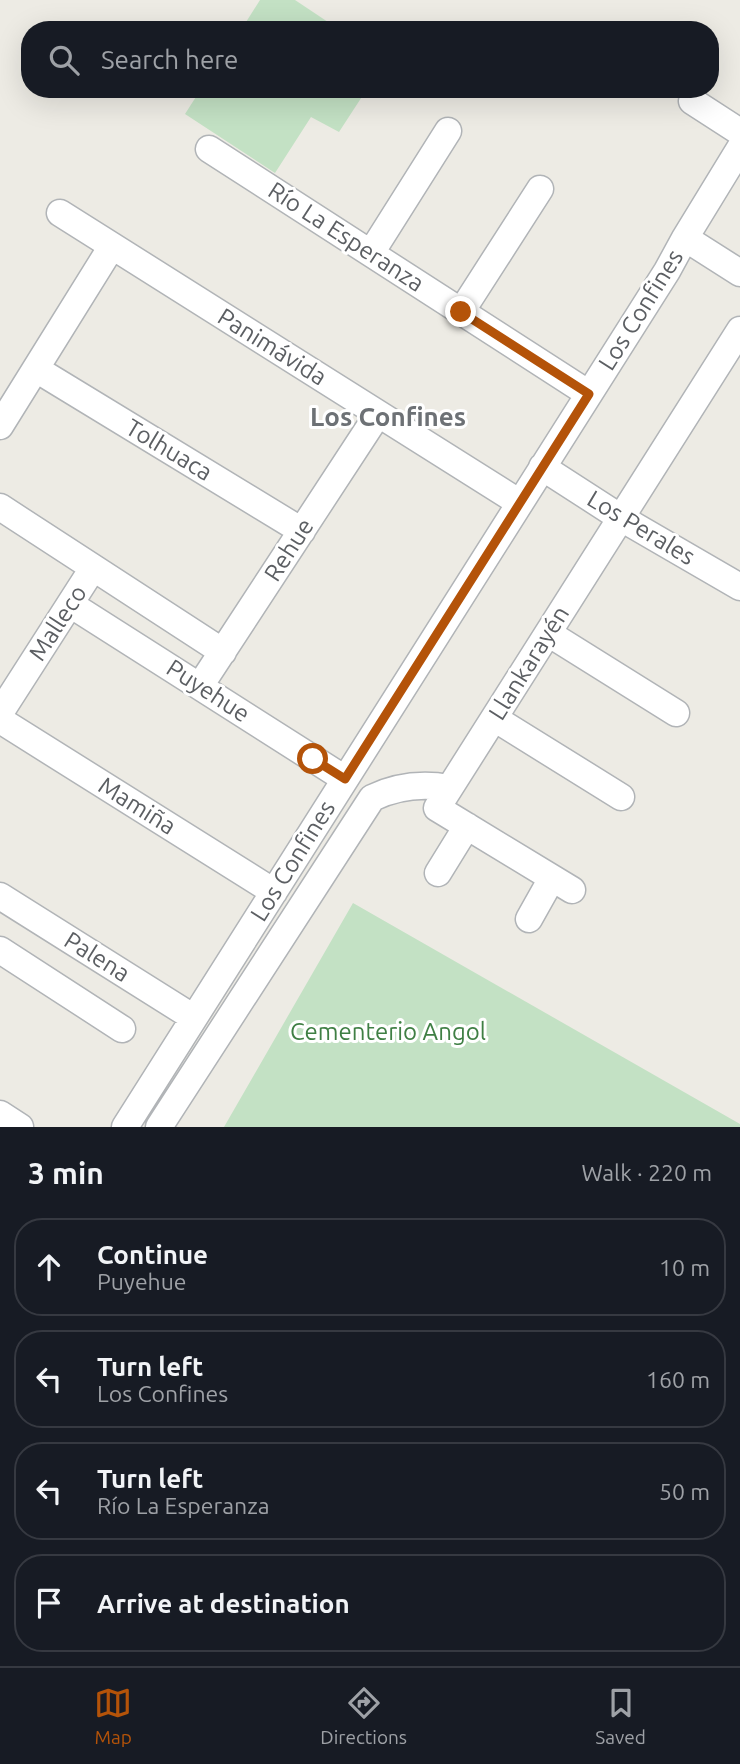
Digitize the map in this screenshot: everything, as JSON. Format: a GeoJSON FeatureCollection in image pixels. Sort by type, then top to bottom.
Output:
{"type":"FeatureCollection","features":[{"type":"Feature","properties":{"kind":"street"},"geometry":{"type":"LineString","coordinates":[[692,100],[737,129]]}},
{"type":"Feature","properties":{"kind":"street","name":"Los Confines"},"geometry":{"type":"LineString","coordinates":[[125,1127],[667,271],[737,129]]}},
{"type":"Feature","properties":{"kind":"street"},"geometry":{"type":"LineString","coordinates":[[370,253],[447,131]]}},
{"type":"Feature","properties":{"kind":"street","name":"Río La Esperanza"},"geometry":{"type":"LineString","coordinates":[[209,149],[589,394]]}},
{"type":"Feature","properties":{"kind":"street"},"geometry":{"type":"LineString","coordinates":[[461,312],[540,189]]}},
{"type":"Feature","properties":{"kind":"street","name":"Panimávida"},"geometry":{"type":"LineString","coordinates":[[60,213],[520,503]]}},
{"type":"Feature","properties":{"kind":"street"},"geometry":{"type":"LineString","coordinates":[[685,238],[740,273]]}},
{"type":"Feature","properties":{"kind":"street"},"geometry":{"type":"LineString","coordinates":[[0,426],[112,246]]}},
{"type":"Feature","properties":{"kind":"street"},"geometry":{"type":"LineString","coordinates":[[621,518],[740,330]]}},
{"type":"Feature","properties":{"kind":"street","name":"Tolhuaca"},"geometry":{"type":"LineString","coordinates":[[36,369],[302,531]]}},
{"type":"Feature","properties":{"kind":"street","name":"Rehue"},"geometry":{"type":"LineString","coordinates":[[201,686],[378,414]]}},
{"type":"Feature","properties":{"kind":"street","name":"Los Perales"},"geometry":{"type":"LineString","coordinates":[[542,467],[621,518],[740,587]]}},
{"type":"Feature","properties":{"kind":"street","name":"Puyehue"},"geometry":{"type":"LineString","coordinates":[[0,507],[223,652]]}},
{"type":"Feature","properties":{"kind":"street","name":"Llankarayén"},"geometry":{"type":"LineString","coordinates":[[443,798],[621,518]]}},
{"type":"Feature","properties":{"kind":"street","name":"Malleco"},"geometry":{"type":"LineString","coordinates":[[0,713],[93,568]]}},
{"type":"Feature","properties":{"kind":"street","name":"Puyehue"},"geometry":{"type":"LineString","coordinates":[[70,604],[345,779]]}},
{"type":"Feature","properties":{"kind":"street"},"geometry":{"type":"LineString","coordinates":[[548,633],[676,713]]}},
{"type":"Feature","properties":{"kind":"street"},"geometry":{"type":"LineString","coordinates":[[494,718],[621,797]]}},
{"type":"Feature","properties":{"kind":"street","name":"Mamiña"},"geometry":{"type":"LineString","coordinates":[[0,720],[274,892]]}},
{"type":"Feature","properties":{"kind":"street"},"geometry":{"type":"LineString","coordinates":[[159,1127],[372,798],[411,785],[443,798],[467,826],[562,884],[529,919]]}},
{"type":"Feature","properties":{"kind":"street"},"geometry":{"type":"LineString","coordinates":[[315,826],[342,843]]}},
{"type":"Feature","properties":{"kind":"street"},"geometry":{"type":"LineString","coordinates":[[438,873],[467,826]]}},
{"type":"Feature","properties":{"kind":"street","name":"Palena"},"geometry":{"type":"LineString","coordinates":[[0,896],[194,1018]]}},
{"type":"Feature","properties":{"kind":"street","name":"Palena"},"geometry":{"type":"LineString","coordinates":[[0,950],[122,1029]]}},
{"type":"Feature","properties":{"kind":"street"},"geometry":{"type":"LineString","coordinates":[[0,1114],[20,1127]]}},
{"type":"Feature","properties":{"kind":"green space"},"geometry":{"type":"Polygon","coordinates":[[[260,0],[295,0],[326,21],[247,21],[260,0]]]}},
{"type":"Feature","properties":{"kind":"green space"},"geometry":{"type":"Polygon","coordinates":[[[195,98],[361,98],[339,132],[311,117],[275,173],[185,114],[195,98]]]}},
{"type":"Feature","properties":{"kind":"green space","name":"Cementerio Angol"},"geometry":{"type":"Polygon","coordinates":[[[353,903],[740,1124],[740,1127],[224,1127],[353,903]]]}},
{"type":"Feature","properties":{"kind":"district","name":"Los Confines"},"geometry":{"type":"Point","coordinates":[388,417]}},
{"type":"Feature","properties":{"kind":"route"},"geometry":{"type":"LineString","coordinates":[[313,759],[345,779],[589,394],[461,312]]}}]}
